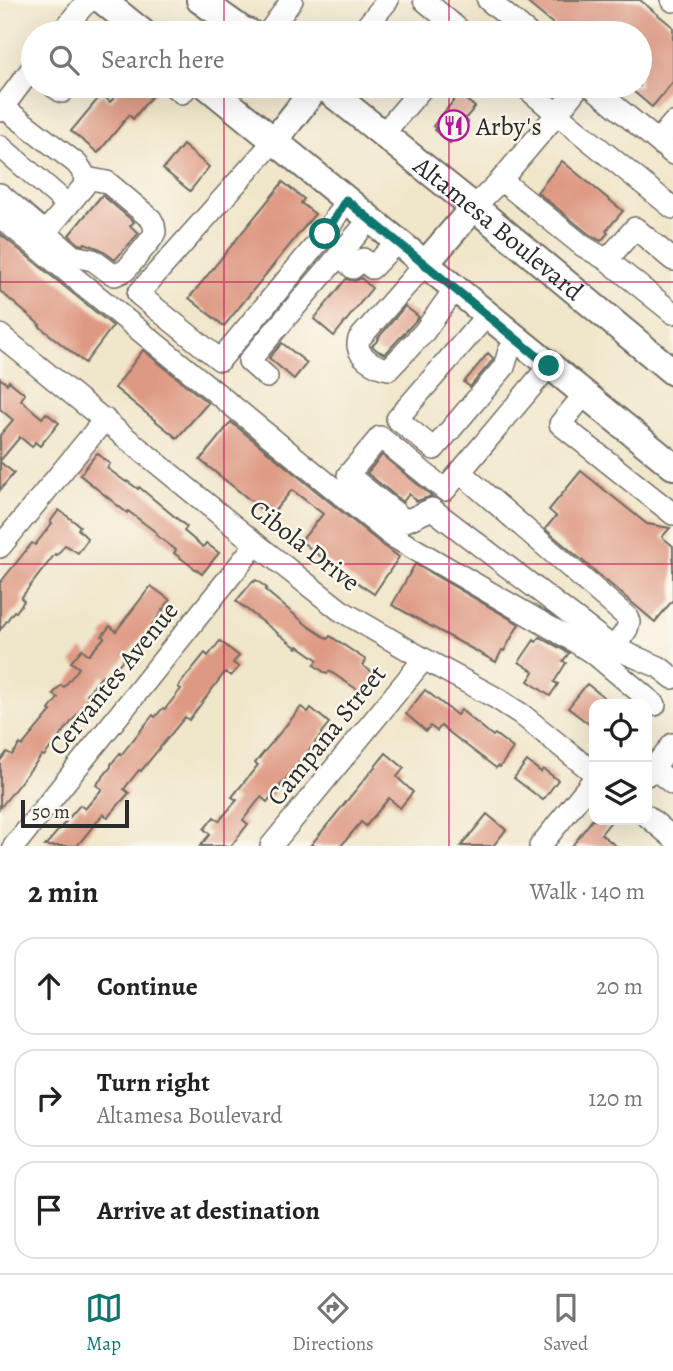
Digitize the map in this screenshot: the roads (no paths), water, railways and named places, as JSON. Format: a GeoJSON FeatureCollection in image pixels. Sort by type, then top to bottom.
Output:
{"type":"FeatureCollection","features":[{"type":"Feature","properties":{"kind":"main road"},"geometry":{"type":"LineString","coordinates":[[102,0],[126,21]]}},
{"type":"Feature","properties":{"kind":"main road"},"geometry":{"type":"LineString","coordinates":[[200,0],[229,21]]}},
{"type":"Feature","properties":{"kind":"main road"},"geometry":{"type":"LineString","coordinates":[[218,0],[243,21]]}},
{"type":"Feature","properties":{"kind":"main road"},"geometry":{"type":"LineString","coordinates":[[222,98],[549,366],[668,458]]}},
{"type":"Feature","properties":{"kind":"main road"},"geometry":{"type":"LineString","coordinates":[[274,141],[308,98]]}},
{"type":"Feature","properties":{"kind":"main road","name":"Altamesa Boulevard"},"geometry":{"type":"LineString","coordinates":[[338,98],[673,371]]}},
{"type":"Feature","properties":{"kind":"main road"},"geometry":{"type":"LineString","coordinates":[[425,264],[474,207]]}},
{"type":"Feature","properties":{"kind":"street"},"geometry":{"type":"LineString","coordinates":[[71,21],[91,0]]}},
{"type":"Feature","properties":{"kind":"street"},"geometry":{"type":"LineString","coordinates":[[277,21],[292,0]]}},
{"type":"Feature","properties":{"kind":"street"},"geometry":{"type":"LineString","coordinates":[[371,21],[388,0]]}},
{"type":"Feature","properties":{"kind":"street"},"geometry":{"type":"LineString","coordinates":[[424,0],[449,21]]}},
{"type":"Feature","properties":{"kind":"street"},"geometry":{"type":"LineString","coordinates":[[488,0],[513,21]]}},
{"type":"Feature","properties":{"kind":"street"},"geometry":{"type":"LineString","coordinates":[[21,81],[4,100],[28,126],[76,163],[86,178],[84,186],[48,228],[40,229]]}},
{"type":"Feature","properties":{"kind":"street"},"geometry":{"type":"LineString","coordinates":[[383,134],[414,98]]}},
{"type":"Feature","properties":{"kind":"street"},"geometry":{"type":"LineString","coordinates":[[538,98],[673,208]]}},
{"type":"Feature","properties":{"kind":"street"},"geometry":{"type":"LineString","coordinates":[[474,207],[501,180],[569,98]]}},
{"type":"Feature","properties":{"kind":"street"},"geometry":{"type":"LineString","coordinates":[[605,98],[665,148],[673,123]]}},
{"type":"Feature","properties":{"kind":"street"},"geometry":{"type":"LineString","coordinates":[[28,126],[4,149],[68,205]]}},
{"type":"Feature","properties":{"kind":"street"},"geometry":{"type":"LineString","coordinates":[[274,141],[138,294],[220,360],[325,234],[346,200]]}},
{"type":"Feature","properties":{"kind":"street"},"geometry":{"type":"LineString","coordinates":[[0,194],[73,256],[89,258],[115,275],[126,270],[152,238],[154,225],[151,219],[113,187],[86,178]]}},
{"type":"Feature","properties":{"kind":"street"},"geometry":{"type":"LineString","coordinates":[[501,180],[673,313]]}},
{"type":"Feature","properties":{"kind":"street"},"geometry":{"type":"LineString","coordinates":[[0,217],[393,536],[597,656],[640,699]]}},
{"type":"Feature","properties":{"kind":"street"},"geometry":{"type":"LineString","coordinates":[[267,377],[249,361],[370,219]]}},
{"type":"Feature","properties":{"kind":"street"},"geometry":{"type":"LineString","coordinates":[[607,260],[635,228],[673,260]]}},
{"type":"Feature","properties":{"kind":"street"},"geometry":{"type":"LineString","coordinates":[[340,255],[354,268],[363,259],[372,268],[397,242]]}},
{"type":"Feature","properties":{"kind":"street"},"geometry":{"type":"LineString","coordinates":[[425,264],[359,339],[357,344],[363,357],[379,367],[389,369],[424,332],[456,289]]}},
{"type":"Feature","properties":{"kind":"street"},"geometry":{"type":"LineString","coordinates":[[487,315],[397,419],[434,449],[504,368],[509,351],[518,340]]}},
{"type":"Feature","properties":{"kind":"street","name":"Cibola Drive"},"geometry":{"type":"LineString","coordinates":[[0,335],[340,610],[496,698],[521,714],[589,769]]}},
{"type":"Feature","properties":{"kind":"street"},"geometry":{"type":"LineString","coordinates":[[549,366],[445,489],[380,437],[348,475],[406,521],[432,509],[614,648],[659,667],[673,680],[652,709]]}},
{"type":"Feature","properties":{"kind":"street"},"geometry":{"type":"LineString","coordinates":[[585,394],[560,424],[673,514]]}},
{"type":"Feature","properties":{"kind":"street"},"geometry":{"type":"LineString","coordinates":[[0,547],[105,419]]}},
{"type":"Feature","properties":{"kind":"street"},"geometry":{"type":"LineString","coordinates":[[460,472],[627,617],[629,622],[614,648]]}},
{"type":"Feature","properties":{"kind":"street","name":"Cervantes Avenue"},"geometry":{"type":"LineString","coordinates":[[14,846],[256,544]]}},
{"type":"Feature","properties":{"kind":"street","name":"Campana Street"},"geometry":{"type":"LineString","coordinates":[[271,846],[424,659]]}},
{"type":"Feature","properties":{"kind":"street"},"geometry":{"type":"LineString","coordinates":[[652,769],[673,744]]}},
{"type":"Feature","properties":{"kind":"street"},"geometry":{"type":"LineString","coordinates":[[652,772],[673,785]]}},
{"type":"Feature","properties":{"kind":"street"},"geometry":{"type":"LineString","coordinates":[[540,846],[589,785]]}},
{"type":"Feature","properties":{"kind":"street"},"geometry":{"type":"LineString","coordinates":[[652,820],[673,838]]}},
{"type":"Feature","properties":{"kind":"place","name":"Arby's"},"geometry":{"type":"Point","coordinates":[453,126]}}]}
